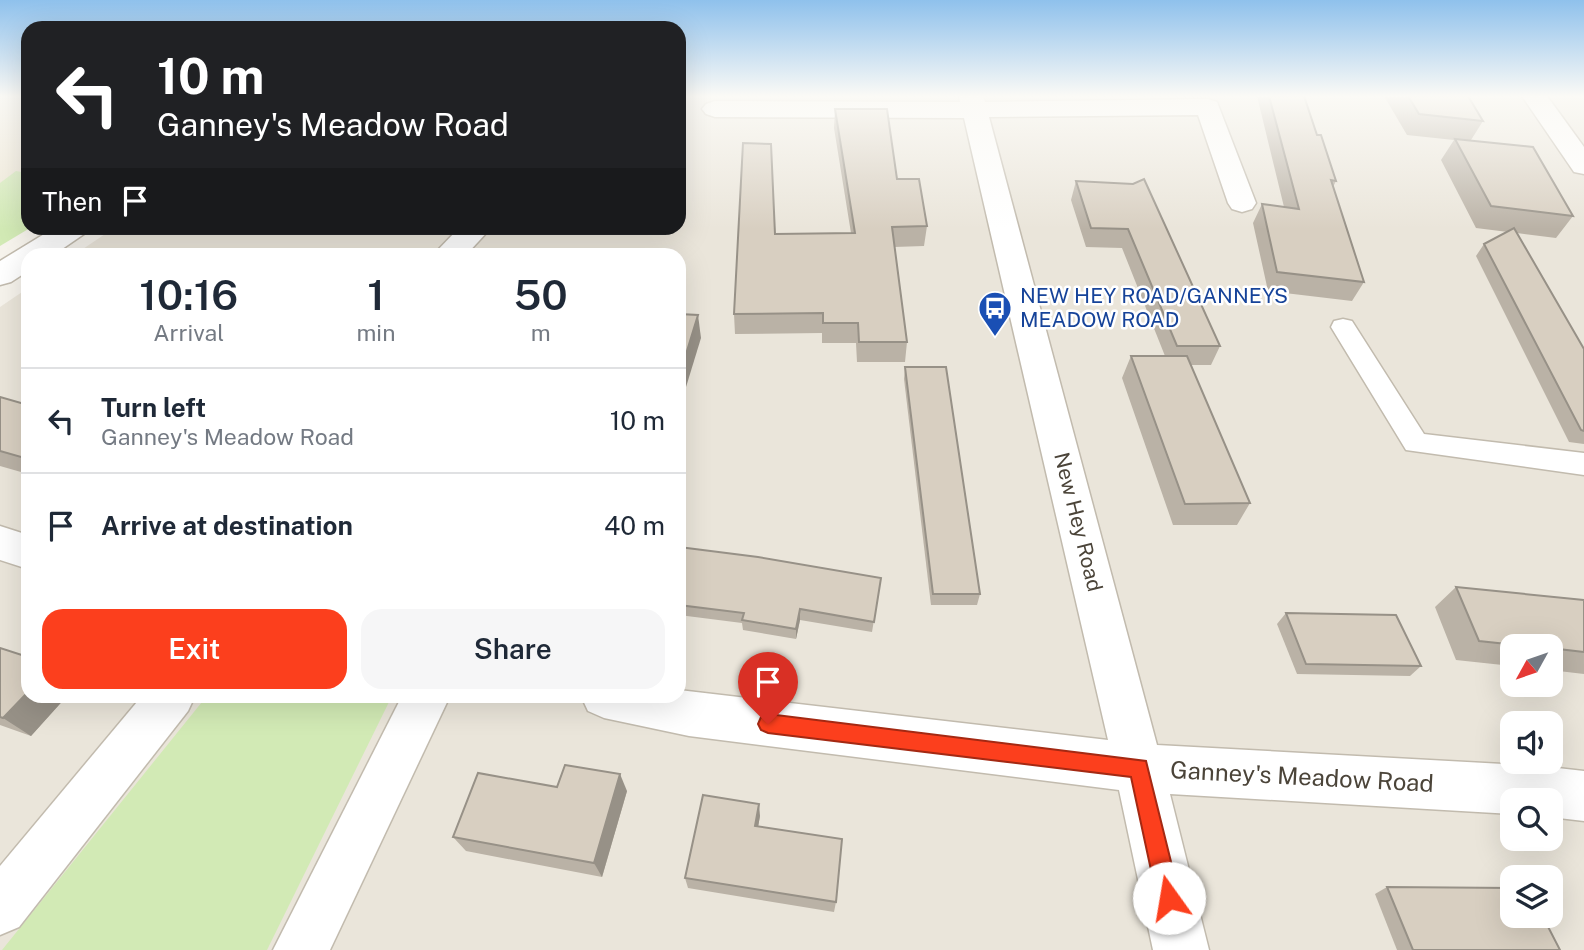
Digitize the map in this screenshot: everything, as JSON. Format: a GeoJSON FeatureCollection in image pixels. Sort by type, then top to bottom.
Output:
{"type":"FeatureCollection","features":[{"type":"Feature","properties":{"kind":"street","name":"New Hey Road"},"geometry":{"type":"LineString","coordinates":[[982,140],[1139,768],[1181,950]]}},
{"type":"Feature","properties":{"kind":"street"},"geometry":{"type":"LineString","coordinates":[[1220,140],[1242,203]]}},
{"type":"Feature","properties":{"kind":"street"},"geometry":{"type":"LineString","coordinates":[[1566,140],[1584,166]]}},
{"type":"Feature","properties":{"kind":"street"},"geometry":{"type":"LineString","coordinates":[[42,248],[63,235]]}},
{"type":"Feature","properties":{"kind":"street"},"geometry":{"type":"LineString","coordinates":[[455,248],[469,235]]}},
{"type":"Feature","properties":{"kind":"street"},"geometry":{"type":"LineString","coordinates":[[0,275],[21,261]]}},
{"type":"Feature","properties":{"kind":"street"},"geometry":{"type":"LineString","coordinates":[[0,908],[166,703]]}},
{"type":"Feature","properties":{"kind":"street"},"geometry":{"type":"LineString","coordinates":[[301,950],[424,703]]}},
{"type":"Feature","properties":{"kind":"street","name":"Ganney's Meadow Road"},"geometry":{"type":"LineString","coordinates":[[635,703],[689,715],[1139,768],[1540,791],[1584,796]]}},
{"type":"Feature","properties":{"kind":"lane"},"geometry":{"type":"LineString","coordinates":[[1343,327],[1416,443],[1584,464]]}},
{"type":"Feature","properties":{"kind":"shaded area"},"geometry":{"type":"Polygon","coordinates":[[[0,140],[21,140],[21,230],[0,243],[0,140]]]}},
{"type":"Feature","properties":{"kind":"shaded area"},"geometry":{"type":"Polygon","coordinates":[[[686,140],[1584,140],[1584,950],[0,950],[0,307],[21,293],[21,703],[686,703],[686,248],[84,248],[104,235],[686,235],[686,140]]]}},
{"type":"Feature","properties":{"kind":"green space"},"geometry":{"type":"Polygon","coordinates":[[[16,171],[21,172],[21,233],[0,246],[0,183],[16,171]]]}},
{"type":"Feature","properties":{"kind":"green space"},"geometry":{"type":"Polygon","coordinates":[[[201,703],[389,703],[267,950],[2,950],[201,703]]]}},
{"type":"Feature","properties":{"kind":"building"},"geometry":{"type":"Polygon","coordinates":[[[840,140],[891,140],[897,179],[919,179],[927,226],[892,227],[907,342],[859,342],[858,323],[823,323],[823,313],[734,314],[743,143],[771,144],[775,234],[855,233],[840,140]]]}},
{"type":"Feature","properties":{"kind":"building"},"geometry":{"type":"Polygon","coordinates":[[[1281,140],[1323,140],[1336,181],[1331,180],[1364,282],[1277,272],[1262,204],[1299,209],[1281,140]]]}},
{"type":"Feature","properties":{"kind":"building"},"geometry":{"type":"Polygon","coordinates":[[[1456,140],[1533,147],[1573,216],[1491,206],[1456,140]]]}},
{"type":"Feature","properties":{"kind":"building"},"geometry":{"type":"Polygon","coordinates":[[[1144,179],[1220,346],[1177,346],[1128,229],[1091,228],[1076,181],[1133,184],[1144,179]]]}},
{"type":"Feature","properties":{"kind":"building"},"geometry":{"type":"Polygon","coordinates":[[[1514,228],[1584,349],[1584,431],[1581,430],[1484,244],[1514,228]]]}},
{"type":"Feature","properties":{"kind":"building"},"geometry":{"type":"Polygon","coordinates":[[[686,314],[698,315],[686,354],[686,314]]]}},
{"type":"Feature","properties":{"kind":"building"},"geometry":{"type":"Polygon","coordinates":[[[1131,356],[1187,356],[1250,503],[1185,504],[1131,356]]]}},
{"type":"Feature","properties":{"kind":"building"},"geometry":{"type":"Polygon","coordinates":[[[905,367],[946,367],[980,594],[933,594],[905,367]]]}},
{"type":"Feature","properties":{"kind":"building"},"geometry":{"type":"Polygon","coordinates":[[[0,397],[21,403],[21,457],[0,451],[0,397]]]}},
{"type":"Feature","properties":{"kind":"building"},"geometry":{"type":"Polygon","coordinates":[[[686,548],[881,578],[874,622],[800,609],[796,629],[742,620],[744,613],[686,606],[686,548]]]}},
{"type":"Feature","properties":{"kind":"building"},"geometry":{"type":"Polygon","coordinates":[[[1456,587],[1584,600],[1584,652],[1563,650],[1563,634],[1500,634],[1500,643],[1479,641],[1456,587]]]}},
{"type":"Feature","properties":{"kind":"building"},"geometry":{"type":"Polygon","coordinates":[[[1286,613],[1396,615],[1421,666],[1306,664],[1286,613]]]}},
{"type":"Feature","properties":{"kind":"building"},"geometry":{"type":"Polygon","coordinates":[[[0,648],[21,655],[21,699],[3,718],[0,717],[0,648]]]}},
{"type":"Feature","properties":{"kind":"building"},"geometry":{"type":"Polygon","coordinates":[[[565,765],[620,774],[594,863],[453,837],[478,773],[557,787],[565,765]]]}},
{"type":"Feature","properties":{"kind":"building"},"geometry":{"type":"Polygon","coordinates":[[[703,795],[759,804],[755,826],[842,839],[836,902],[685,878],[703,795]]]}},
{"type":"Feature","properties":{"kind":"building"},"geometry":{"type":"Polygon","coordinates":[[[1387,887],[1500,888],[1500,928],[1549,928],[1560,950],[1413,950],[1387,887]]]}},
{"type":"Feature","properties":{"kind":"place","name":"NEW HEY ROAD/GANNEYS MEADOW ROAD"},"geometry":{"type":"Point","coordinates":[995,338]}},
{"type":"Feature","properties":{"kind":"route"},"geometry":{"type":"LineString","coordinates":[[768,724],[1139,768],[1169,898]]}}]}
